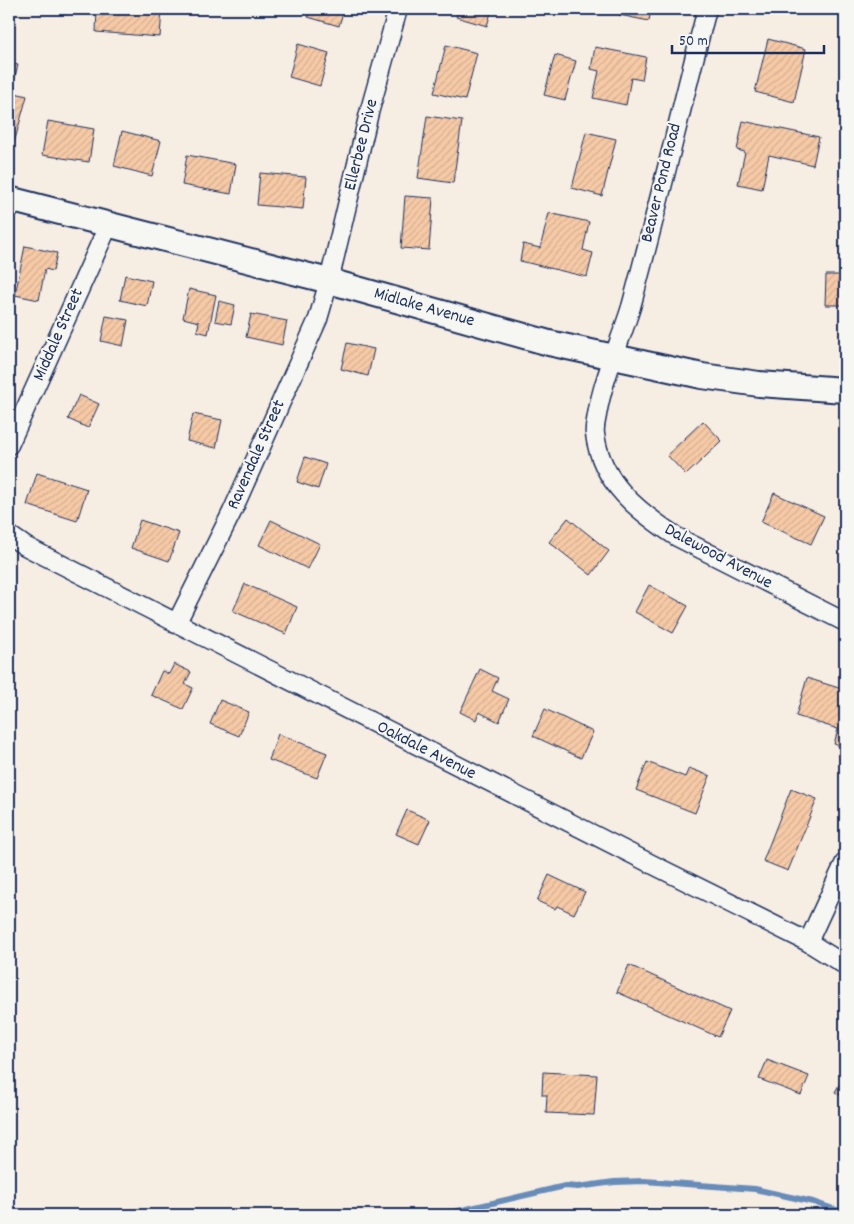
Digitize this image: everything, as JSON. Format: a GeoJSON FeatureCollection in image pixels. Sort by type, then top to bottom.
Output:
{"type":"FeatureCollection","features":[{"type":"Feature","properties":{"kind":"street","name":"Ellerbee Drive"},"geometry":{"type":"LineString","coordinates":[[329,281],[369,113],[398,9]]}},
{"type":"Feature","properties":{"kind":"street","name":"Beaver Pond Road"},"geometry":{"type":"LineString","coordinates":[[614,357],[630,309],[707,9]]}},
{"type":"Feature","properties":{"kind":"street","name":"Midlake Avenue"},"geometry":{"type":"LineString","coordinates":[[9,199],[329,281],[549,343],[721,378],[759,384],[845,390]]}},
{"type":"Feature","properties":{"kind":"street","name":"Middale Street"},"geometry":{"type":"LineString","coordinates":[[9,445],[109,224]]}},
{"type":"Feature","properties":{"kind":"street","name":"Ravendale Street"},"geometry":{"type":"LineString","coordinates":[[176,624],[232,512],[318,319],[329,281]]}},
{"type":"Feature","properties":{"kind":"street","name":"Dalewood Avenue"},"geometry":{"type":"LineString","coordinates":[[614,357],[600,395],[595,432],[606,473],[621,492],[654,522],[677,537],[845,622]]}},
{"type":"Feature","properties":{"kind":"street","name":"Oakdale Avenue"},"geometry":{"type":"LineString","coordinates":[[9,535],[25,546],[494,786],[808,942],[845,965]]}},
{"type":"Feature","properties":{"kind":"street"},"geometry":{"type":"LineString","coordinates":[[808,942],[845,862]]}},
{"type":"Feature","properties":{"kind":"building"},"geometry":{"type":"Polygon","coordinates":[[[97,9],[162,9],[160,37],[96,32],[97,9]]]}},
{"type":"Feature","properties":{"kind":"building"},"geometry":{"type":"Polygon","coordinates":[[[311,9],[344,9],[339,26],[308,17],[311,9]]]}},
{"type":"Feature","properties":{"kind":"building"},"geometry":{"type":"Polygon","coordinates":[[[459,9],[492,9],[487,26],[456,17],[459,9]]]}},
{"type":"Feature","properties":{"kind":"building"},"geometry":{"type":"Polygon","coordinates":[[[620,9],[651,9],[649,21],[619,15],[620,9]]]}},
{"type":"Feature","properties":{"kind":"building"},"geometry":{"type":"Polygon","coordinates":[[[768,39],[806,49],[794,102],[755,92],[768,39]]]}},
{"type":"Feature","properties":{"kind":"building"},"geometry":{"type":"Polygon","coordinates":[[[298,44],[329,53],[320,86],[289,77],[298,44]]]}},
{"type":"Feature","properties":{"kind":"building"},"geometry":{"type":"Polygon","coordinates":[[[446,45],[477,53],[465,100],[434,93],[446,45]]]}},
{"type":"Feature","properties":{"kind":"building"},"geometry":{"type":"Polygon","coordinates":[[[595,47],[646,57],[642,80],[631,78],[626,105],[593,98],[599,71],[591,69],[595,47]]]}},
{"type":"Feature","properties":{"kind":"building"},"geometry":{"type":"Polygon","coordinates":[[[555,55],[576,61],[565,100],[544,95],[555,55]]]}},
{"type":"Feature","properties":{"kind":"building"},"geometry":{"type":"Polygon","coordinates":[[[9,63],[18,65],[11,92],[27,96],[14,143],[9,142],[9,63]]]}},
{"type":"Feature","properties":{"kind":"building"},"geometry":{"type":"Polygon","coordinates":[[[427,116],[462,121],[453,183],[418,178],[427,116]]]}},
{"type":"Feature","properties":{"kind":"building"},"geometry":{"type":"Polygon","coordinates":[[[48,121],[94,129],[89,162],[42,155],[48,121]]]}},
{"type":"Feature","properties":{"kind":"building"},"geometry":{"type":"Polygon","coordinates":[[[743,121],[819,137],[813,165],[769,155],[762,189],[738,184],[745,152],[737,150],[743,121]]]}},
{"type":"Feature","properties":{"kind":"building"},"geometry":{"type":"Polygon","coordinates":[[[122,131],[161,141],[152,176],[114,166],[122,131]]]}},
{"type":"Feature","properties":{"kind":"building"},"geometry":{"type":"Polygon","coordinates":[[[586,132],[616,139],[602,196],[572,188],[586,132]]]}},
{"type":"Feature","properties":{"kind":"building"},"geometry":{"type":"Polygon","coordinates":[[[187,155],[236,164],[231,194],[182,185],[187,155]]]}},
{"type":"Feature","properties":{"kind":"building"},"geometry":{"type":"Polygon","coordinates":[[[260,173],[306,177],[303,209],[257,205],[260,173]]]}},
{"type":"Feature","properties":{"kind":"building"},"geometry":{"type":"Polygon","coordinates":[[[405,196],[433,198],[429,250],[401,248],[405,196]]]}},
{"type":"Feature","properties":{"kind":"building"},"geometry":{"type":"Polygon","coordinates":[[[549,213],[589,222],[583,250],[593,253],[587,277],[520,261],[523,244],[540,248],[549,213]]]}},
{"type":"Feature","properties":{"kind":"building"},"geometry":{"type":"Polygon","coordinates":[[[25,246],[57,253],[53,271],[45,269],[39,300],[15,295],[25,246]]]}},
{"type":"Feature","properties":{"kind":"building"},"geometry":{"type":"Polygon","coordinates":[[[125,275],[152,281],[147,306],[120,300],[125,275]]]}},
{"type":"Feature","properties":{"kind":"building"},"geometry":{"type":"Polygon","coordinates":[[[826,275],[845,275],[845,305],[825,305],[826,275]]]}},
{"type":"Feature","properties":{"kind":"building"},"geometry":{"type":"Polygon","coordinates":[[[189,289],[216,295],[208,334],[197,331],[199,322],[183,318],[189,289]]]}},
{"type":"Feature","properties":{"kind":"building"},"geometry":{"type":"Polygon","coordinates":[[[219,301],[235,305],[231,324],[215,321],[219,301]]]}},
{"type":"Feature","properties":{"kind":"building"},"geometry":{"type":"Polygon","coordinates":[[[251,314],[287,321],[282,345],[246,337],[251,314]]]}},
{"type":"Feature","properties":{"kind":"building"},"geometry":{"type":"Polygon","coordinates":[[[106,316],[128,320],[123,346],[101,341],[106,316]]]}},
{"type":"Feature","properties":{"kind":"building"},"geometry":{"type":"Polygon","coordinates":[[[347,343],[374,349],[368,376],[341,369],[347,343]]]}},
{"type":"Feature","properties":{"kind":"building"},"geometry":{"type":"Polygon","coordinates":[[[79,395],[99,404],[88,428],[68,419],[79,395]]]}},
{"type":"Feature","properties":{"kind":"building"},"geometry":{"type":"Polygon","coordinates":[[[193,414],[222,420],[216,448],[187,441],[193,414]]]}},
{"type":"Feature","properties":{"kind":"building"},"geometry":{"type":"Polygon","coordinates":[[[703,421],[722,441],[686,475],[667,455],[703,421]]]}},
{"type":"Feature","properties":{"kind":"building"},"geometry":{"type":"Polygon","coordinates":[[[305,457],[326,464],[318,489],[297,482],[305,457]]]}},
{"type":"Feature","properties":{"kind":"building"},"geometry":{"type":"Polygon","coordinates":[[[37,473],[87,489],[77,521],[27,505],[37,473]]]}},
{"type":"Feature","properties":{"kind":"building"},"geometry":{"type":"Polygon","coordinates":[[[774,493],[824,516],[811,544],[761,522],[774,493]]]}},
{"type":"Feature","properties":{"kind":"building"},"geometry":{"type":"Polygon","coordinates":[[[568,518],[609,551],[591,575],[549,542],[568,518]]]}},
{"type":"Feature","properties":{"kind":"building"},"geometry":{"type":"Polygon","coordinates":[[[140,520],[179,533],[169,561],[131,548],[140,520]]]}},
{"type":"Feature","properties":{"kind":"building"},"geometry":{"type":"Polygon","coordinates":[[[271,520],[320,544],[308,569],[259,545],[271,520]]]}},
{"type":"Feature","properties":{"kind":"building"},"geometry":{"type":"Polygon","coordinates":[[[245,584],[297,607],[286,634],[233,611],[245,584]]]}},
{"type":"Feature","properties":{"kind":"building"},"geometry":{"type":"Polygon","coordinates":[[[649,585],[688,606],[673,633],[635,612],[649,585]]]}},
{"type":"Feature","properties":{"kind":"building"},"geometry":{"type":"Polygon","coordinates":[[[174,664],[191,672],[185,684],[193,688],[183,709],[151,695],[162,671],[169,674],[174,664]]]}},
{"type":"Feature","properties":{"kind":"building"},"geometry":{"type":"Polygon","coordinates":[[[480,669],[498,678],[492,691],[509,699],[499,722],[479,712],[476,720],[460,712],[480,669]]]}},
{"type":"Feature","properties":{"kind":"building"},"geometry":{"type":"Polygon","coordinates":[[[807,678],[845,690],[845,747],[834,744],[838,729],[796,716],[807,678]]]}},
{"type":"Feature","properties":{"kind":"building"},"geometry":{"type":"Polygon","coordinates":[[[220,700],[249,712],[239,736],[210,724],[220,700]]]}},
{"type":"Feature","properties":{"kind":"building"},"geometry":{"type":"Polygon","coordinates":[[[545,709],[593,732],[581,758],[533,736],[545,709]]]}},
{"type":"Feature","properties":{"kind":"building"},"geometry":{"type":"Polygon","coordinates":[[[278,734],[327,753],[317,778],[269,760],[278,734]]]}},
{"type":"Feature","properties":{"kind":"building"},"geometry":{"type":"Polygon","coordinates":[[[647,762],[685,777],[689,768],[710,776],[695,813],[636,790],[647,762]]]}},
{"type":"Feature","properties":{"kind":"building"},"geometry":{"type":"Polygon","coordinates":[[[791,789],[817,799],[788,871],[763,861],[791,789]]]}},
{"type":"Feature","properties":{"kind":"building"},"geometry":{"type":"Polygon","coordinates":[[[407,810],[430,820],[419,844],[396,834],[407,810]]]}},
{"type":"Feature","properties":{"kind":"building"},"geometry":{"type":"Polygon","coordinates":[[[549,875],[585,892],[574,914],[557,906],[555,909],[537,901],[549,875]]]}},
{"type":"Feature","properties":{"kind":"building"},"geometry":{"type":"Polygon","coordinates":[[[629,965],[730,1011],[718,1037],[617,992],[629,965]]]}},
{"type":"Feature","properties":{"kind":"building"},"geometry":{"type":"Polygon","coordinates":[[[767,1060],[809,1076],[801,1095],[759,1079],[767,1060]]]}},
{"type":"Feature","properties":{"kind":"building"},"geometry":{"type":"Polygon","coordinates":[[[543,1072],[597,1075],[594,1115],[546,1113],[547,1095],[542,1095],[543,1072]]]}},
{"type":"Feature","properties":{"kind":"building"},"geometry":{"type":"Polygon","coordinates":[[[845,1074],[845,1098],[835,1092],[845,1074]]]}},
{"type":"Feature","properties":{"kind":"waterway"},"geometry":{"type":"LineString","coordinates":[[441,1215],[565,1186],[578,1187],[614,1182],[644,1181],[755,1189],[813,1202],[845,1213]]}}]}
